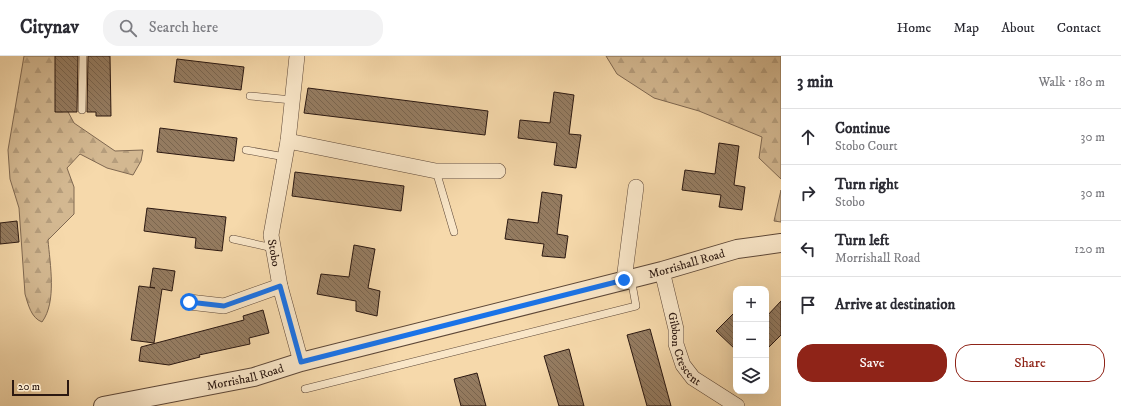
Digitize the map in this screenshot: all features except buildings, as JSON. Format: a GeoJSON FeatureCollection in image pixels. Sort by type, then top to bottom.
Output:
{"type":"FeatureCollection","features":[{"type":"Feature","properties":{"kind":"street","name":"Stobo"},"geometry":{"type":"LineString","coordinates":[[297,56],[288,142],[271,235],[280,286],[301,362]]}},
{"type":"Feature","properties":{"kind":"street"},"geometry":{"type":"LineString","coordinates":[[288,142],[436,171],[498,172]]}},
{"type":"Feature","properties":{"kind":"street"},"geometry":{"type":"LineString","coordinates":[[628,279],[636,187]]}},
{"type":"Feature","properties":{"kind":"street","name":"Morrishall Road"},"geometry":{"type":"LineString","coordinates":[[103,406],[254,376],[301,362],[662,271],[737,249],[781,243]]}},
{"type":"Feature","properties":{"kind":"street","name":"Gibbon Crescent"},"geometry":{"type":"LineString","coordinates":[[662,271],[676,329],[676,344],[683,365],[693,378],[737,406]]}},
{"type":"Feature","properties":{"kind":"street"},"geometry":{"type":"LineString","coordinates":[[189,302],[224,306],[280,286]]}},
{"type":"Feature","properties":{"kind":"lane"},"geometry":{"type":"LineString","coordinates":[[82,110],[83,56]]}},
{"type":"Feature","properties":{"kind":"lane"},"geometry":{"type":"LineString","coordinates":[[250,96],[292,100]]}},
{"type":"Feature","properties":{"kind":"lane"},"geometry":{"type":"LineString","coordinates":[[246,150],[285,157]]}},
{"type":"Feature","properties":{"kind":"lane"},"geometry":{"type":"LineString","coordinates":[[436,171],[454,232]]}},
{"type":"Feature","properties":{"kind":"lane"},"geometry":{"type":"LineString","coordinates":[[233,239],[273,248]]}},
{"type":"Feature","properties":{"kind":"lane"},"geometry":{"type":"LineString","coordinates":[[305,389],[636,306],[628,279]]}},
{"type":"Feature","properties":{"kind":"green space"},"geometry":{"type":"Polygon","coordinates":[[[24,56],[62,56],[58,93],[74,123],[115,151],[143,150],[141,161],[133,175],[107,168],[80,154],[67,168],[74,187],[74,214],[48,240],[51,271],[51,294],[47,314],[42,322],[33,314],[25,294],[19,208],[10,179],[8,150],[24,56]]]}},
{"type":"Feature","properties":{"kind":"green space"},"geometry":{"type":"Polygon","coordinates":[[[606,56],[781,56],[781,179],[759,158],[762,137],[699,111],[654,98],[617,74],[606,56]]]}},
{"type":"Feature","properties":{"kind":"green space"},"geometry":{"type":"Polygon","coordinates":[[[781,190],[781,222],[774,221],[781,190]]]}},
{"type":"Feature","properties":{"kind":"route"},"geometry":{"type":"LineString","coordinates":[[189,302],[224,306],[280,286],[301,362],[624,280]]}}]}
